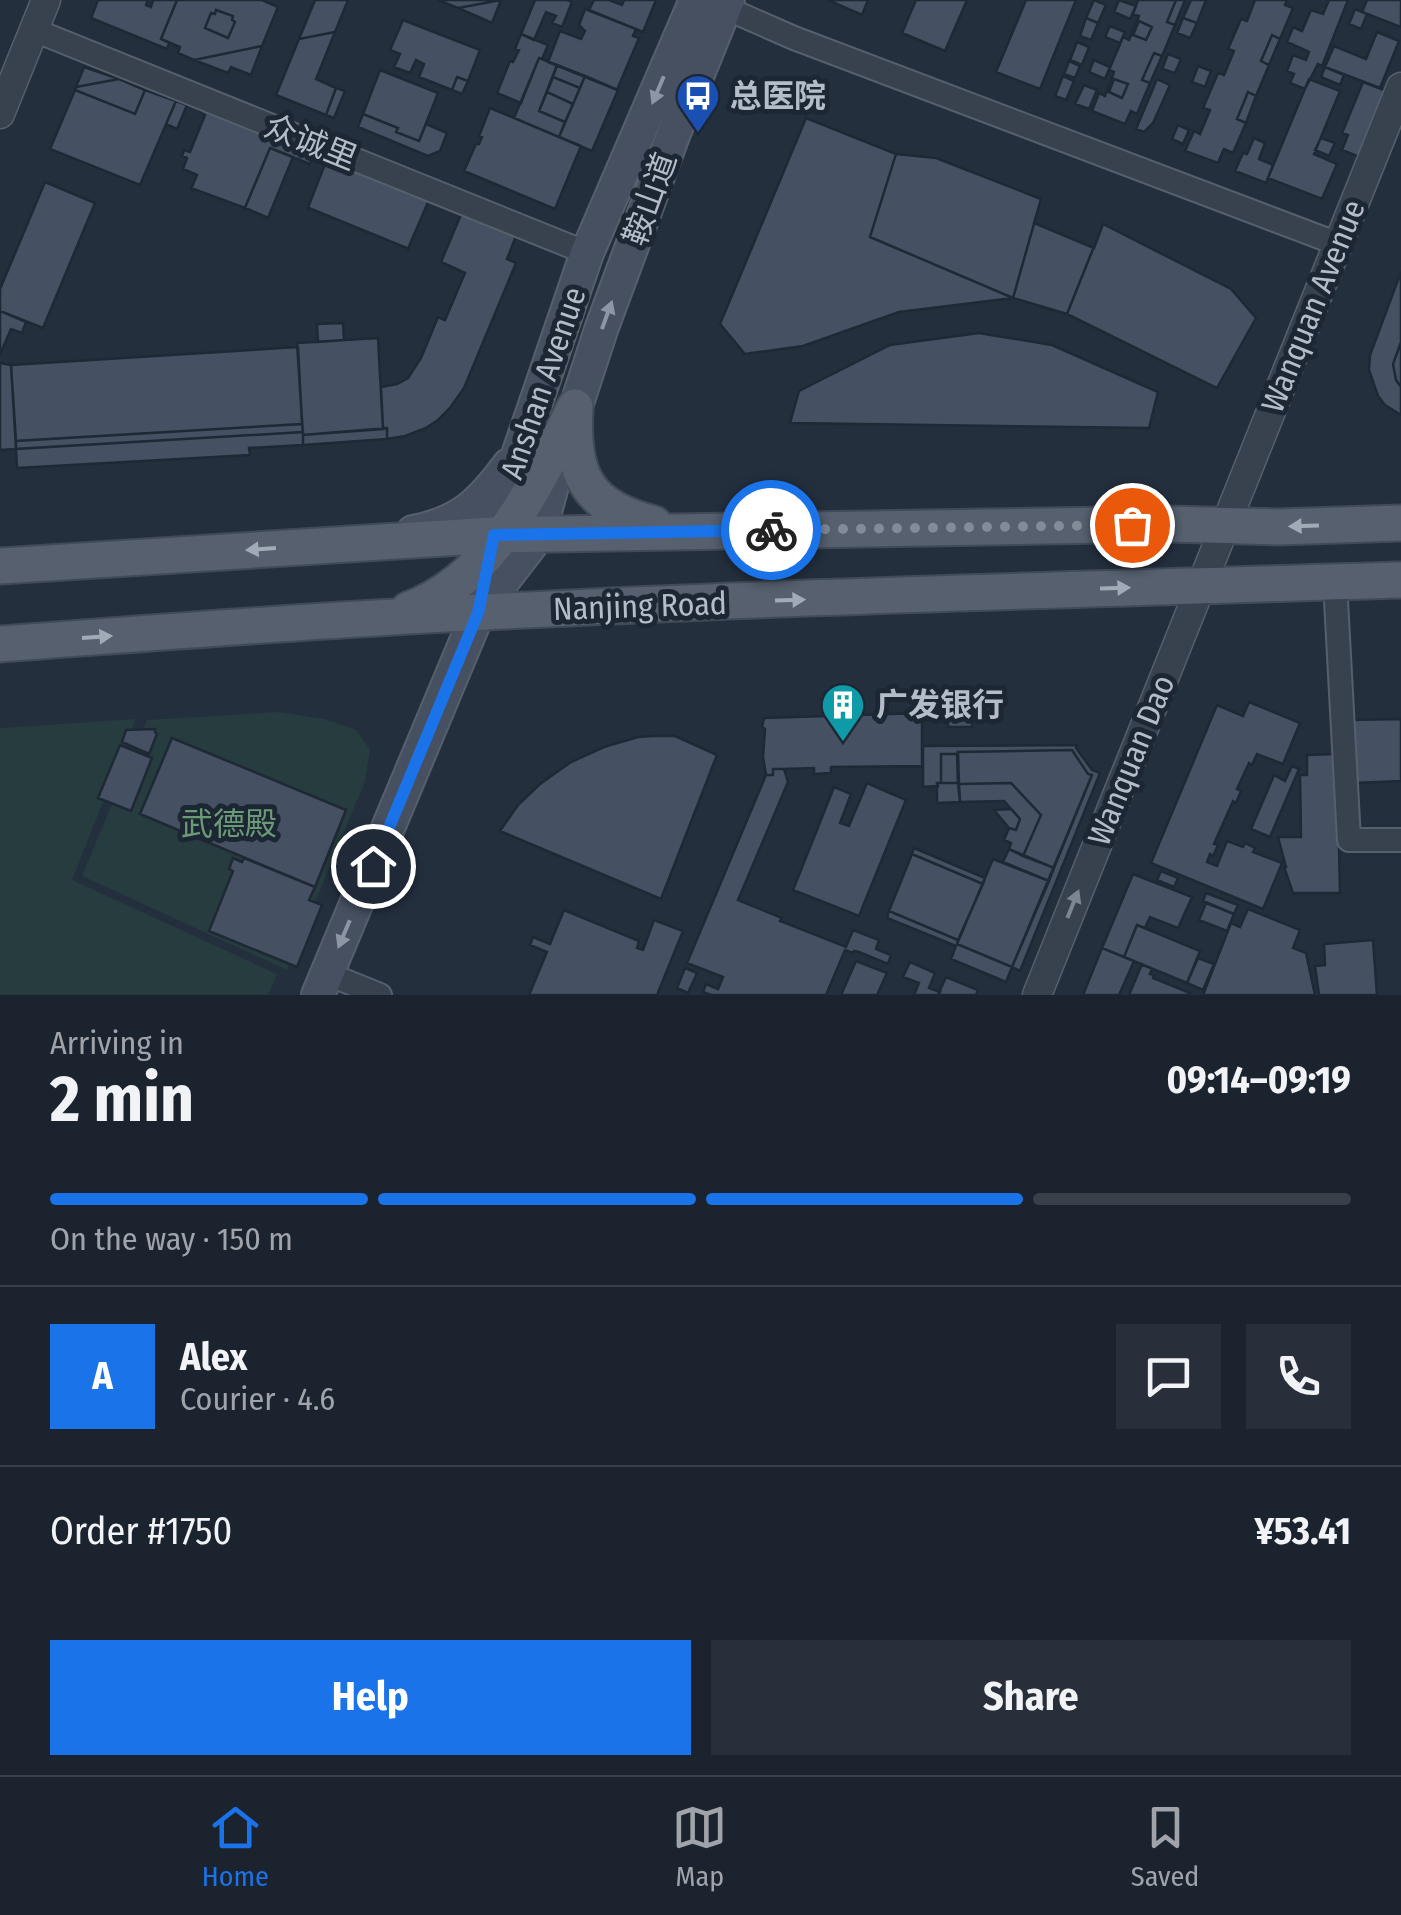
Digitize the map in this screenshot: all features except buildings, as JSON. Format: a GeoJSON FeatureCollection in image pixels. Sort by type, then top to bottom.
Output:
{"type":"FeatureCollection","features":[{"type":"Feature","properties":{"kind":"main road","name":"Anshan Avenue"},"geometry":{"type":"LineString","coordinates":[[323,984],[478,613],[520,449],[587,254],[714,2]]}},
{"type":"Feature","properties":{"kind":"main road","name":"鞍山道"},"geometry":{"type":"LineString","coordinates":[[478,613],[540,534],[575,408],[674,133],[714,2]]}},
{"type":"Feature","properties":{"kind":"main road"},"geometry":{"type":"LineString","coordinates":[[575,408],[575,448],[586,483],[596,498],[627,516],[689,531]]}},
{"type":"Feature","properties":{"kind":"main road"},"geometry":{"type":"LineString","coordinates":[[378,618],[443,594],[496,540],[538,481],[575,408]]}},
{"type":"Feature","properties":{"kind":"main road"},"geometry":{"type":"LineString","coordinates":[[358,543],[445,524],[466,513],[484,497],[520,449]]}},
{"type":"Feature","properties":{"kind":"main road"},"geometry":{"type":"LineString","coordinates":[[0,566],[358,543],[496,540],[540,534],[1401,523]]}},
{"type":"Feature","properties":{"kind":"main road","name":"Nanjing Road"},"geometry":{"type":"LineString","coordinates":[[0,644],[478,613],[1401,580]]}},
{"type":"Feature","properties":{"kind":"street"},"geometry":{"type":"LineString","coordinates":[[2,104],[46,0]]}},
{"type":"Feature","properties":{"kind":"street"},"geometry":{"type":"LineString","coordinates":[[714,2],[812,44],[1338,244]]}},
{"type":"Feature","properties":{"kind":"street","name":"众诚里"},"geometry":{"type":"LineString","coordinates":[[34,30],[587,254]]}},
{"type":"Feature","properties":{"kind":"street","name":"Wanquan Avenue"},"geometry":{"type":"LineString","coordinates":[[1225,526],[1401,87]]}},
{"type":"Feature","properties":{"kind":"street","name":"Wanquan Dao"},"geometry":{"type":"LineString","coordinates":[[1037,995],[1225,526]]}},
{"type":"Feature","properties":{"kind":"street"},"geometry":{"type":"LineString","coordinates":[[1335,582],[1349,840],[1401,840]]}},
{"type":"Feature","properties":{"kind":"street"},"geometry":{"type":"LineString","coordinates":[[323,984],[380,995]]}},
{"type":"Feature","properties":{"kind":"green space","name":"武德殿"},"geometry":{"type":"Polygon","coordinates":[[[279,712],[325,719],[356,730],[370,749],[365,781],[287,970],[82,876],[147,720],[279,712]]]}},
{"type":"Feature","properties":{"kind":"green space"},"geometry":{"type":"Polygon","coordinates":[[[136,719],[72,880],[277,974],[268,995],[0,995],[0,728],[136,719]]]}},
{"type":"Feature","properties":{"kind":"way so far"},"geometry":{"type":"LineString","coordinates":[[771,530],[1132,525]]}},
{"type":"Feature","properties":{"kind":"place","name":"总医院"},"geometry":{"type":"Point","coordinates":[698,134]}},
{"type":"Feature","properties":{"kind":"place","name":"广发银行"},"geometry":{"type":"Point","coordinates":[843,743]}},
{"type":"Feature","properties":{"kind":"route"},"geometry":{"type":"LineString","coordinates":[[373,866],[478,613],[494,535],[771,530]]}}]}
